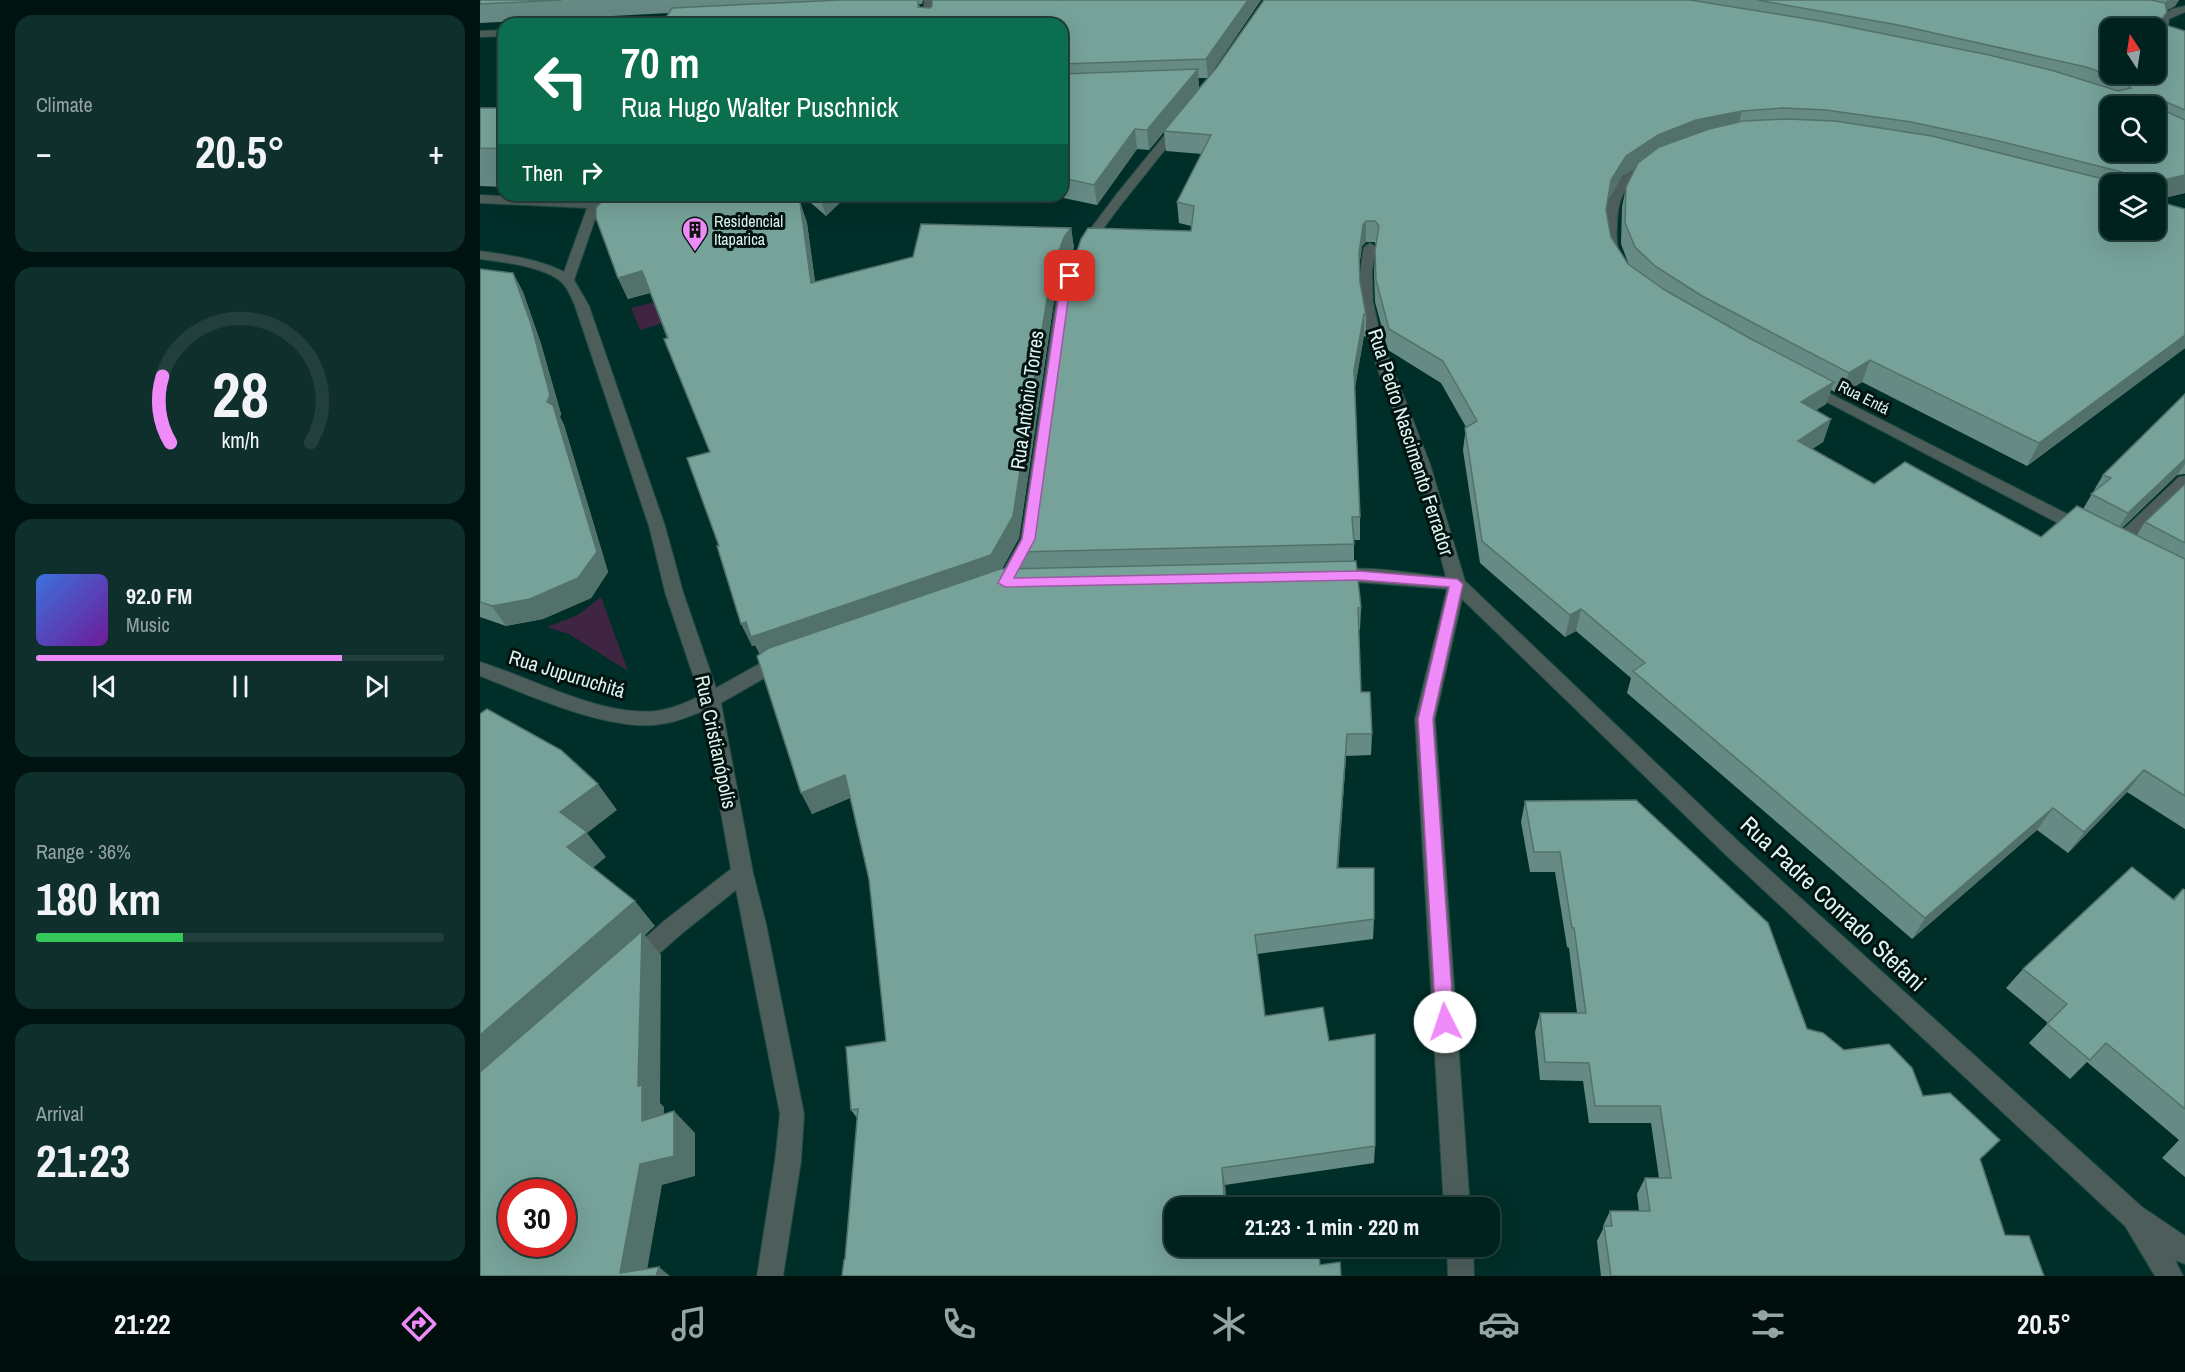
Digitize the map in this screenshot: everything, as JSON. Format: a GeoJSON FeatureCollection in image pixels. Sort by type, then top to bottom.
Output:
{"type":"FeatureCollection","features":[{"type":"Feature","properties":{"kind":"street"},"geometry":{"type":"LineString","coordinates":[[918,9],[929,4],[941,8]]}},
{"type":"Feature","properties":{"kind":"street"},"geometry":{"type":"LineString","coordinates":[[2185,9],[2175,10],[2158,17],[2163,27],[2185,45]]}},
{"type":"Feature","properties":{"kind":"street"},"geometry":{"type":"LineString","coordinates":[[480,34],[498,33]]}},
{"type":"Feature","properties":{"kind":"street","name":"Rua Antônio Torres"},"geometry":{"type":"LineString","coordinates":[[1029,582],[999,584],[1029,539],[1064,294],[1076,259],[1120,198],[1191,110]]}},
{"type":"Feature","properties":{"kind":"street"},"geometry":{"type":"LineString","coordinates":[[1623,270],[1612,252],[1610,235],[1615,196],[1636,171],[1666,156]]}},
{"type":"Feature","properties":{"kind":"street"},"geometry":{"type":"LineString","coordinates":[[480,199],[498,200]]}},
{"type":"Feature","properties":{"kind":"street"},"geometry":{"type":"LineString","coordinates":[[480,255],[512,259],[551,271],[568,280],[594,205],[518,201]]}},
{"type":"Feature","properties":{"kind":"street","name":"Rua Pedro Nascimento Ferrador"},"geometry":{"type":"LineString","coordinates":[[1370,247],[1365,272],[1366,302],[1374,338],[1422,464],[1457,584],[1425,719],[1456,1197]]}},
{"type":"Feature","properties":{"kind":"street","name":"Rua Cristianópolis"},"geometry":{"type":"LineString","coordinates":[[568,280],[585,314],[657,526],[675,592],[711,701],[742,873],[755,924],[792,1114],[788,1161],[770,1276]]}},
{"type":"Feature","properties":{"kind":"street","name":"Rua Entá"},"geometry":{"type":"LineString","coordinates":[[1799,382],[2110,543],[2185,481]]}},
{"type":"Feature","properties":{"kind":"street"},"geometry":{"type":"LineString","coordinates":[[1323,576],[1359,575],[1457,584]]}},
{"type":"Feature","properties":{"kind":"street","name":"Rua Padre Conrado Stefani"},"geometry":{"type":"LineString","coordinates":[[1457,584],[1734,850],[2133,1216],[2185,1251]]}},
{"type":"Feature","properties":{"kind":"street","name":"Rua Jupuruchitá"},"geometry":{"type":"LineString","coordinates":[[480,669],[611,715],[655,718],[711,701],[773,663],[795,655]]}},
{"type":"Feature","properties":{"kind":"street"},"geometry":{"type":"LineString","coordinates":[[620,975],[672,928],[742,873]]}},
{"type":"Feature","properties":{"kind":"street"},"geometry":{"type":"LineString","coordinates":[[2133,1216],[2170,1276]]}},
{"type":"Feature","properties":{"kind":"street"},"geometry":{"type":"LineString","coordinates":[[1460,1257],[1461,1276]]}},
{"type":"Feature","properties":{"kind":"shaded area"},"geometry":{"type":"Polygon","coordinates":[[[655,302],[663,323],[640,330],[631,308],[655,302]]]}},
{"type":"Feature","properties":{"kind":"shaded area"},"geometry":{"type":"Polygon","coordinates":[[[601,597],[628,671],[569,634],[547,627],[578,615],[601,597]]]}},
{"type":"Feature","properties":{"kind":"building"},"geometry":{"type":"Polygon","coordinates":[[[480,0],[562,0],[480,4],[480,0]]]}},
{"type":"Feature","properties":{"kind":"building"},"geometry":{"type":"Polygon","coordinates":[[[840,0],[918,0],[918,7],[930,8],[932,0],[1248,0],[1206,59],[1068,64],[1068,18],[666,18],[672,8],[840,0]]]}},
{"type":"Feature","properties":{"kind":"building"},"geometry":{"type":"Polygon","coordinates":[[[1264,0],[1690,0],[1820,21],[1989,55],[2054,71],[2118,91],[2131,88],[2127,84],[2166,84],[2166,25],[2185,31],[2185,110],[2166,102],[2166,96],[2100,96],[2100,162],[2166,162],[2166,111],[2185,120],[2185,175],[2166,179],[2166,174],[2122,174],[2122,172],[1995,140],[1911,122],[1826,110],[1782,108],[1742,111],[1696,120],[1658,135],[1626,156],[1611,180],[1606,210],[1611,237],[1628,264],[1665,290],[1751,339],[1834,382],[1801,402],[1831,419],[1798,441],[1874,484],[1905,462],[2041,537],[2077,506],[2185,559],[2185,796],[2144,770],[2084,832],[2053,808],[1925,918],[1633,671],[1645,663],[1581,609],[1570,615],[1482,541],[1465,428],[1477,421],[1443,361],[1389,329],[1376,280],[1375,251],[1379,226],[1375,221],[1366,221],[1363,225],[1359,254],[1360,282],[1366,315],[1364,314],[1354,370],[1360,517],[1352,517],[1354,544],[1015,552],[1034,517],[1070,273],[1081,239],[1088,228],[1191,231],[1194,206],[1177,202],[1211,135],[1164,131],[1217,67],[1264,0]]]}},
{"type":"Feature","properties":{"kind":"building"},"geometry":{"type":"Polygon","coordinates":[[[1757,0],[2151,0],[2165,3],[2167,12],[2163,18],[2100,18],[2100,72],[1898,25],[1757,0]]]}},
{"type":"Feature","properties":{"kind":"building"},"geometry":{"type":"Polygon","coordinates":[[[1198,69],[1147,130],[1135,129],[1094,185],[1068,179],[1068,74],[1198,69]]]}},
{"type":"Feature","properties":{"kind":"building"},"geometry":{"type":"Polygon","coordinates":[[[480,108],[498,108],[498,149],[480,148],[480,108]]]}},
{"type":"Feature","properties":{"kind":"building"},"geometry":{"type":"Polygon","coordinates":[[[1788,119],[1835,121],[1932,136],[2100,178],[2100,240],[2166,240],[2166,204],[2185,209],[2185,335],[2039,443],[1870,360],[1849,373],[1702,296],[1655,266],[1635,247],[1625,223],[1626,187],[1638,163],[1659,147],[1709,129],[1743,121],[1788,119]]]}},
{"type":"Feature","properties":{"kind":"building"},"geometry":{"type":"Polygon","coordinates":[[[602,201],[800,202],[811,283],[913,257],[921,224],[1071,228],[1064,237],[1051,273],[1013,516],[991,555],[751,637],[746,622],[741,624],[717,546],[719,546],[687,458],[710,452],[664,339],[668,338],[642,271],[618,278],[596,218],[596,208],[602,201]]]}},
{"type":"Feature","properties":{"kind":"building"},"geometry":{"type":"Polygon","coordinates":[[[480,269],[513,273],[531,324],[550,395],[547,402],[553,405],[597,552],[578,578],[530,599],[492,606],[480,602],[480,269]]]}},
{"type":"Feature","properties":{"kind":"building"},"geometry":{"type":"Polygon","coordinates":[[[2185,394],[2185,459],[2128,513],[2091,494],[2111,478],[2103,475],[2185,394]]]}},
{"type":"Feature","properties":{"kind":"building"},"geometry":{"type":"Polygon","coordinates":[[[2185,484],[2185,543],[2145,522],[2185,484]]]}},
{"type":"Feature","properties":{"kind":"building"},"geometry":{"type":"Polygon","coordinates":[[[1356,561],[1361,608],[1358,608],[1361,692],[1370,692],[1372,734],[1347,734],[1337,868],[1374,868],[1374,919],[1255,935],[1265,1016],[1323,1007],[1329,1041],[1375,1034],[1375,1146],[1222,1168],[1224,1197],[1164,1197],[1164,1257],[1319,1257],[1320,1265],[1340,1262],[1341,1276],[842,1276],[858,1109],[851,1110],[846,1047],[886,1041],[869,879],[845,775],[801,793],[757,656],[769,648],[1000,569],[1356,561]]]}},
{"type":"Feature","properties":{"kind":"building"},"geometry":{"type":"Polygon","coordinates":[[[487,709],[561,750],[598,784],[560,812],[587,832],[567,847],[635,901],[480,1035],[480,714],[487,709]]]}},
{"type":"Feature","properties":{"kind":"building"},"geometry":{"type":"Polygon","coordinates":[[[1636,800],[1768,923],[1807,1029],[1823,1033],[1844,1050],[1889,1044],[1912,1068],[1923,1096],[1950,1093],[2000,1140],[1980,1159],[2005,1235],[2029,1236],[2044,1276],[1611,1276],[1604,1226],[1612,1226],[1610,1211],[1650,1211],[1645,1178],[1671,1178],[1660,1106],[1595,1106],[1589,1063],[1545,1062],[1540,1013],[1586,1013],[1560,852],[1534,852],[1525,801],[1636,800]]]}},
{"type":"Feature","properties":{"kind":"building"},"geometry":{"type":"Polygon","coordinates":[[[2132,867],[2174,900],[2183,889],[2185,890],[2185,1109],[2106,1043],[2090,1060],[2047,1024],[2067,1004],[2023,969],[2132,867]]]}},
{"type":"Feature","properties":{"kind":"building"},"geometry":{"type":"Polygon","coordinates":[[[642,931],[638,1086],[642,1085],[642,1121],[674,1111],[674,1156],[640,1164],[620,1273],[659,1267],[656,1276],[480,1276],[480,1072],[642,931]]]}},
{"type":"Feature","properties":{"kind":"place","name":"Residencial Itaparica"},"geometry":{"type":"Point","coordinates":[695,253]}},
{"type":"Feature","properties":{"kind":"route"},"geometry":{"type":"LineString","coordinates":[[1070,276],[1064,294],[1029,539],[1005,583],[1359,575],[1457,584],[1425,719],[1445,1022]]}}]}
